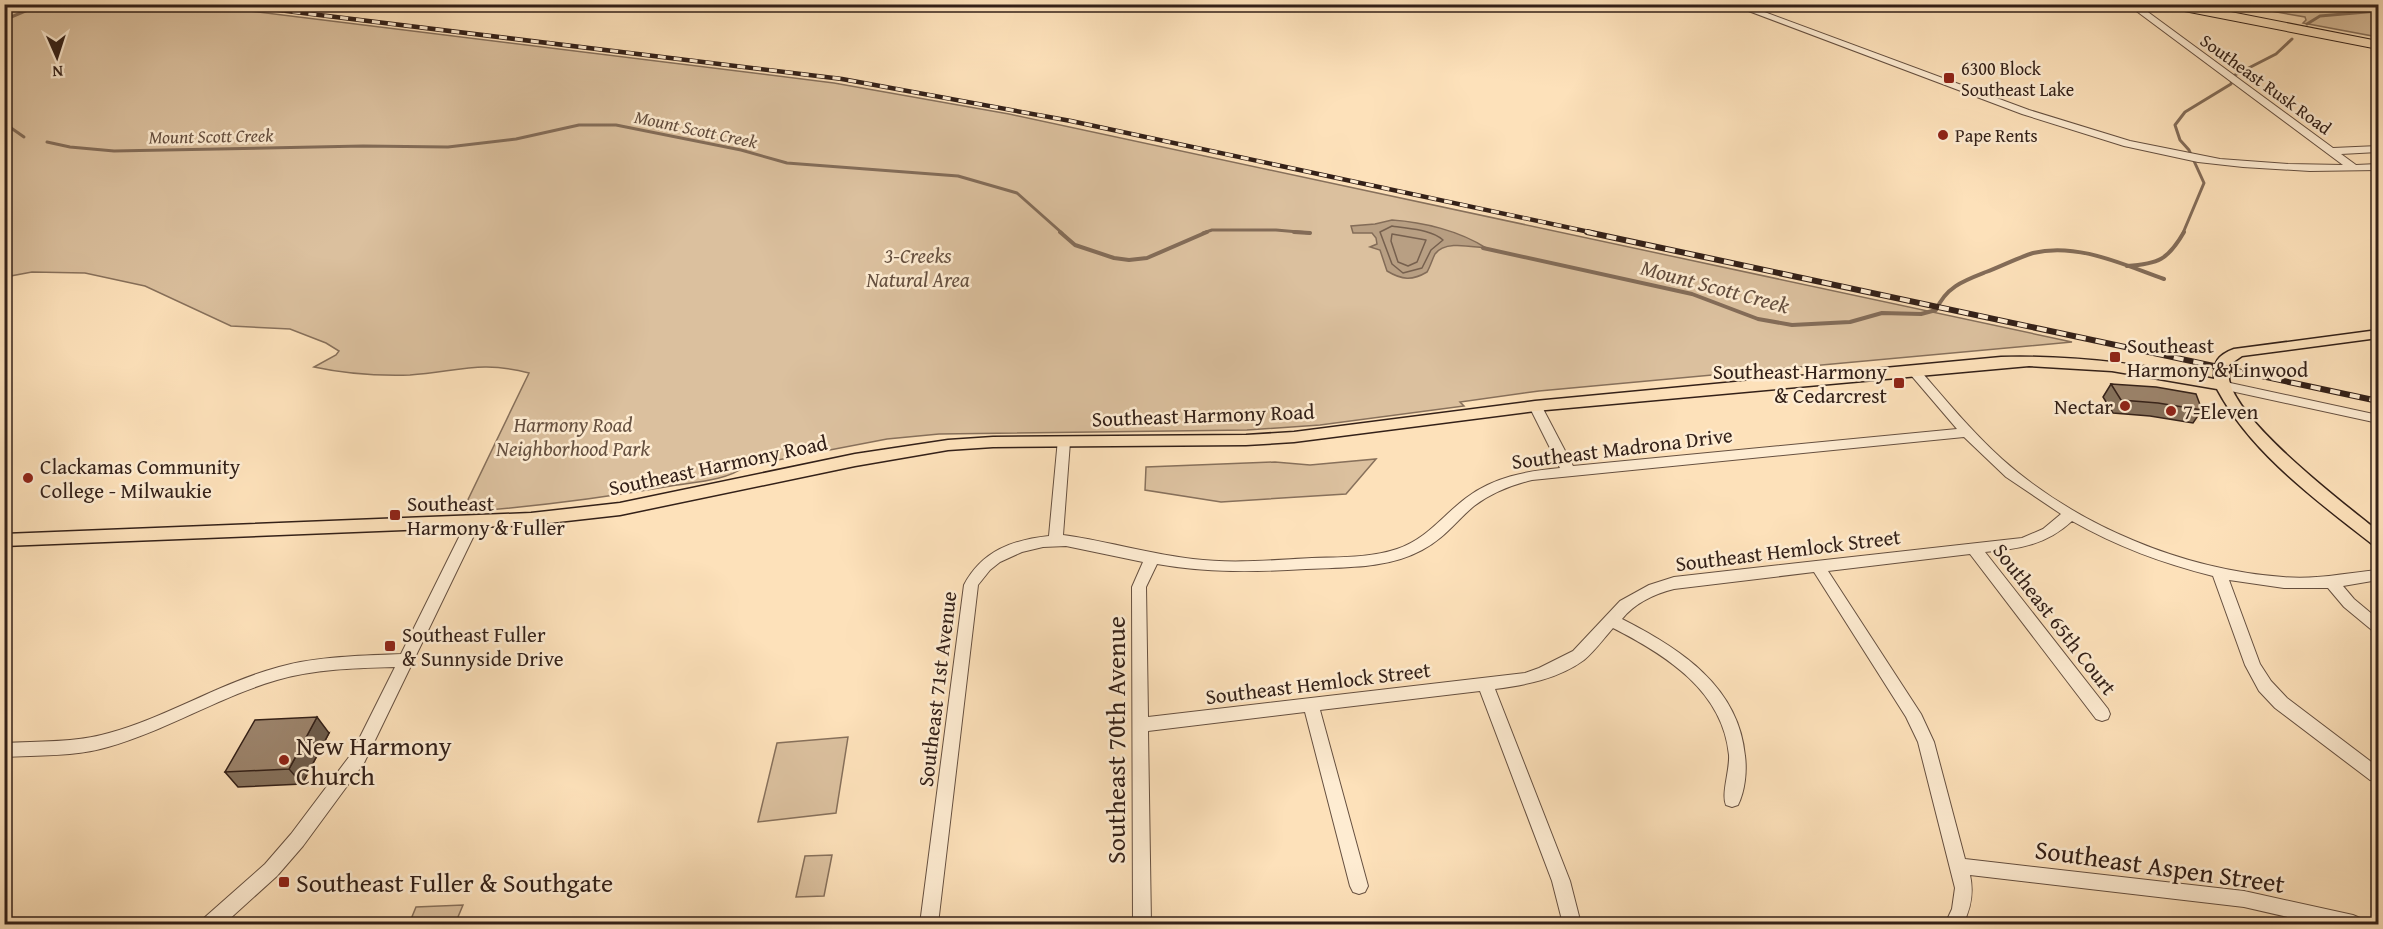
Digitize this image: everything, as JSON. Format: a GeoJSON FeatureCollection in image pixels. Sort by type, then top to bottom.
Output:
{"type":"FeatureCollection","features":[{"type":"Feature","properties":{"kind":"highway"},"geometry":{"type":"LineString","coordinates":[[2169,4],[2379,45]]}},
{"type":"Feature","properties":{"kind":"highway"},"geometry":{"type":"LineString","coordinates":[[2241,18],[2379,56]]}},
{"type":"Feature","properties":{"kind":"main road"},"geometry":{"type":"LineString","coordinates":[[2379,334],[2239,352],[2222,364],[2221,385],[2238,414],[2260,439],[2379,540]]}},
{"type":"Feature","properties":{"kind":"main road","name":"Southeast Harmony Road"},"geometry":{"type":"LineString","coordinates":[[4,540],[531,519],[620,509],[923,448],[993,442],[1266,439],[1535,406],[2011,362],[2076,361],[2147,370],[2221,385]]}},
{"type":"Feature","properties":{"kind":"street"},"geometry":{"type":"LineString","coordinates":[[1734,4],[2052,122],[2155,150],[2212,161],[2272,167],[2379,167]]}},
{"type":"Feature","properties":{"kind":"street","name":"Southeast Rusk Road"},"geometry":{"type":"LineString","coordinates":[[2131,4],[2224,75],[2354,168]]}},
{"type":"Feature","properties":{"kind":"street"},"geometry":{"type":"LineString","coordinates":[[2329,151],[2379,149]]}},
{"type":"Feature","properties":{"kind":"street"},"geometry":{"type":"LineString","coordinates":[[1914,370],[1966,432],[2011,473],[2070,514],[2144,549],[2219,572],[2276,581],[2331,582],[2379,575]]}},
{"type":"Feature","properties":{"kind":"street"},"geometry":{"type":"LineString","coordinates":[[2221,385],[2379,419]]}},
{"type":"Feature","properties":{"kind":"street"},"geometry":{"type":"LineString","coordinates":[[1535,406],[1569,471]]}},
{"type":"Feature","properties":{"kind":"street","name":"Southeast Madrona Drive"},"geometry":{"type":"LineString","coordinates":[[1056,540],[1199,565],[1247,568],[1381,559],[1429,540],[1446,527],[1469,503],[1497,486],[1532,475],[1966,432]]}},
{"type":"Feature","properties":{"kind":"street"},"geometry":{"type":"LineString","coordinates":[[1056,540],[1063,442]]}},
{"type":"Feature","properties":{"kind":"street","name":"Southeast Hemlock Street"},"geometry":{"type":"LineString","coordinates":[[1139,725],[1525,679],[1561,665],[1591,644],[1625,606],[1639,597],[1674,583],[1975,550],[2039,539],[2070,514]]}},
{"type":"Feature","properties":{"kind":"street"},"geometry":{"type":"LineString","coordinates":[[211,924],[271,870],[341,784],[370,736],[473,523]]}},
{"type":"Feature","properties":{"kind":"street","name":"Southeast 71st Avenue"},"geometry":{"type":"LineString","coordinates":[[929,924],[971,585],[981,568],[1000,554],[1056,540]]}},
{"type":"Feature","properties":{"kind":"street","name":"Southeast 65th Court"},"geometry":{"type":"LineString","coordinates":[[1975,550],[2102,714]]}},
{"type":"Feature","properties":{"kind":"street","name":"Southeast 70th Avenue"},"geometry":{"type":"LineString","coordinates":[[1142,924],[1139,587],[1152,558]]}},
{"type":"Feature","properties":{"kind":"street"},"geometry":{"type":"LineString","coordinates":[[1818,567],[1914,714],[1926,742],[1964,888],[1961,910],[1954,924]]}},
{"type":"Feature","properties":{"kind":"street"},"geometry":{"type":"LineString","coordinates":[[2219,572],[2253,665],[2265,686],[2281,703],[2376,775]]}},
{"type":"Feature","properties":{"kind":"street"},"geometry":{"type":"LineString","coordinates":[[2331,582],[2349,603],[2379,627]]}},
{"type":"Feature","properties":{"kind":"street"},"geometry":{"type":"LineString","coordinates":[[1611,620],[1649,638],[1673,654],[1698,676],[1718,701],[1732,729],[1737,750],[1738,771],[1732,800]]}},
{"type":"Feature","properties":{"kind":"street"},"geometry":{"type":"LineString","coordinates":[[4,750],[83,746],[109,740],[249,684],[298,669],[334,663],[406,660]]}},
{"type":"Feature","properties":{"kind":"street"},"geometry":{"type":"LineString","coordinates":[[1485,684],[1561,881],[1572,924]]}},
{"type":"Feature","properties":{"kind":"street"},"geometry":{"type":"LineString","coordinates":[[1311,705],[1359,886]]}},
{"type":"Feature","properties":{"kind":"street","name":"Southeast Aspen Street"},"geometry":{"type":"LineString","coordinates":[[1959,866],[2244,899],[2353,924]]}},
{"type":"Feature","properties":{"kind":"green space","name":"3-Creeks Natural Area"},"geometry":{"type":"Polygon","coordinates":[[[4,5],[202,5],[834,83],[1009,114],[2072,342],[1539,391],[1460,402],[1464,406],[1320,425],[1247,430],[939,434],[887,439],[746,466],[729,475],[700,482],[567,502],[462,512],[529,373],[497,367],[482,367],[410,375],[362,374],[314,367],[339,351],[326,343],[290,329],[231,326],[145,286],[85,273],[32,272],[5,277],[4,5]]]}},
{"type":"Feature","properties":{"kind":"green space"},"geometry":{"type":"Polygon","coordinates":[[[2237,5],[2378,5],[2378,37],[2303,23],[2306,20],[2305,17],[2237,5]]]}},
{"type":"Feature","properties":{"kind":"green space"},"geometry":{"type":"Polygon","coordinates":[[[1376,459],[1346,494],[1221,502],[1145,490],[1146,467],[1275,462],[1310,465],[1376,459]]]}},
{"type":"Feature","properties":{"kind":"green space"},"geometry":{"type":"Polygon","coordinates":[[[848,737],[836,813],[758,822],[777,743],[848,737]]]}},
{"type":"Feature","properties":{"kind":"green space"},"geometry":{"type":"Polygon","coordinates":[[[832,855],[824,896],[796,897],[805,856],[832,855]]]}},
{"type":"Feature","properties":{"kind":"green space"},"geometry":{"type":"Polygon","coordinates":[[[463,905],[455,924],[409,924],[416,907],[463,905]]]}},
{"type":"Feature","properties":{"kind":"water"},"geometry":{"type":"Polygon","coordinates":[[[1392,220],[1441,228],[1486,248],[1459,245],[1445,247],[1435,254],[1427,272],[1412,278],[1397,276],[1387,271],[1380,250],[1370,247],[1377,244],[1372,233],[1353,233],[1351,226],[1392,220]]]}},
{"type":"Feature","properties":{"kind":"building"},"geometry":{"type":"Polygon","coordinates":[[[2111,384],[2156,387],[2196,394],[2202,410],[2121,400],[2111,384]]]}},
{"type":"Feature","properties":{"kind":"building"},"geometry":{"type":"Polygon","coordinates":[[[317,717],[289,769],[225,772],[255,720],[317,717]]]}},
{"type":"Feature","properties":{"kind":"waterway","name":"Mount Scott Creek"},"geometry":{"type":"LineString","coordinates":[[4,20],[42,4]]}},
{"type":"Feature","properties":{"kind":"waterway","name":"Mount Scott Creek"},"geometry":{"type":"LineString","coordinates":[[2307,24],[2320,16],[2378,11]]}},
{"type":"Feature","properties":{"kind":"waterway","name":"Mount Scott Creek"},"geometry":{"type":"LineString","coordinates":[[2183,233],[2204,183],[2189,150],[2180,140],[2175,125],[2185,112],[2231,84],[2233,76],[2276,54],[2292,39]]}},
{"type":"Feature","properties":{"kind":"waterway","name":"Mount Scott Creek"},"geometry":{"type":"LineString","coordinates":[[4,123],[24,137]]}},
{"type":"Feature","properties":{"kind":"waterway","name":"Mount Scott Creek"},"geometry":{"type":"LineString","coordinates":[[47,142],[70,147],[114,151],[363,146],[448,147],[516,139],[579,125],[616,125],[741,150],[787,163],[958,176],[1017,193],[1062,233]]}},
{"type":"Feature","properties":{"kind":"waterway","name":"Mount Scott Creek"},"geometry":{"type":"LineString","coordinates":[[1203,233],[1212,230],[1276,230],[1310,233],[1294,232]]}},
{"type":"Feature","properties":{"kind":"waterway","name":"Mount Scott Creek"},"geometry":{"type":"LineString","coordinates":[[1060,232],[1075,245],[1114,258],[1129,260],[1147,258],[1207,232]]}},
{"type":"Feature","properties":{"kind":"waterway","name":"Mount Scott Creek"},"geometry":{"type":"LineString","coordinates":[[2128,266],[2147,264],[2161,259],[2173,249],[2184,232]]}},
{"type":"Feature","properties":{"kind":"waterway","name":"Mount Scott Creek"},"geometry":{"type":"LineString","coordinates":[[1483,248],[1692,294],[1758,319],[1792,325],[1850,322],[1882,313],[1921,314],[1936,310],[1950,290],[1963,282],[2027,255],[2050,250],[2083,253],[2128,266]]}},
{"type":"Feature","properties":{"kind":"waterway"},"geometry":{"type":"LineString","coordinates":[[2128,266],[2164,279]]}},
{"type":"Feature","properties":{"kind":"railway"},"geometry":{"type":"LineString","coordinates":[[229,4],[842,79],[1071,121],[1594,233]]}},
{"type":"Feature","properties":{"kind":"railway"},"geometry":{"type":"LineString","coordinates":[[1587,232],[2378,401]]}},
{"type":"Feature","properties":{"kind":"place","name":"6300 Block Southeast Lake"},"geometry":{"type":"Point","coordinates":[1949,78]}},
{"type":"Feature","properties":{"kind":"place","name":"Pape Rents"},"geometry":{"type":"Point","coordinates":[1943,135]}},
{"type":"Feature","properties":{"kind":"place","name":"Southeast Harmony & Linwood"},"geometry":{"type":"Point","coordinates":[2115,357]}},
{"type":"Feature","properties":{"kind":"place","name":"Southeast Harmony & Cedarcrest"},"geometry":{"type":"Point","coordinates":[1899,383]}},
{"type":"Feature","properties":{"kind":"place","name":"Nectar"},"geometry":{"type":"Point","coordinates":[2125,406]}},
{"type":"Feature","properties":{"kind":"place","name":"7-Eleven"},"geometry":{"type":"Point","coordinates":[2171,411]}},
{"type":"Feature","properties":{"kind":"place","name":"Clackamas Community College - Milwaukie"},"geometry":{"type":"Point","coordinates":[28,478]}},
{"type":"Feature","properties":{"kind":"place","name":"Southeast Harmony & Fuller"},"geometry":{"type":"Point","coordinates":[395,515]}},
{"type":"Feature","properties":{"kind":"place","name":"Southeast Fuller & Sunnyside Drive"},"geometry":{"type":"Point","coordinates":[390,646]}},
{"type":"Feature","properties":{"kind":"place","name":"New Harmony Church"},"geometry":{"type":"Point","coordinates":[284,760]}},
{"type":"Feature","properties":{"kind":"place","name":"Southeast Fuller & Southgate"},"geometry":{"type":"Point","coordinates":[284,882]}},
{"type":"Feature","properties":{"kind":"park label","name":"Harmony Road Neighborhood Park"},"geometry":{"type":"Point","coordinates":[573,436]}}]}
